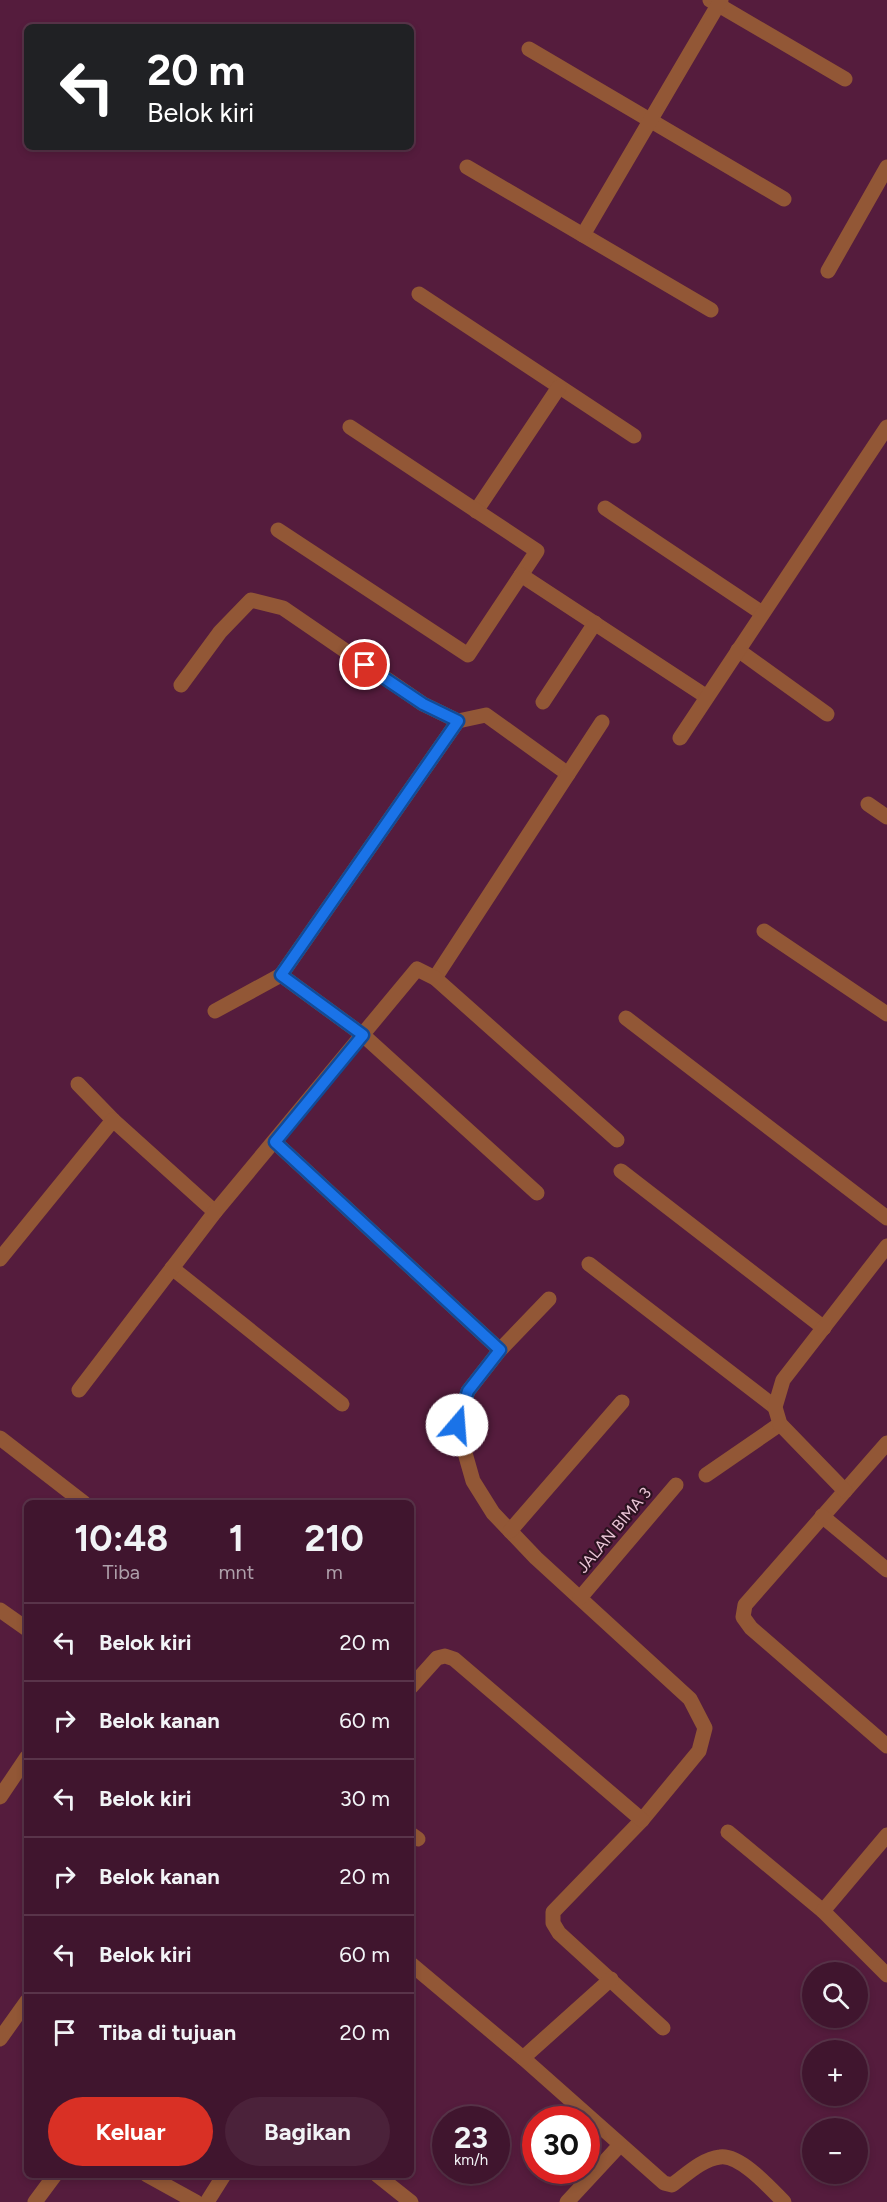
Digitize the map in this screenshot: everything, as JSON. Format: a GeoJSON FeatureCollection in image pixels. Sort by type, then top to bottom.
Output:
{"type":"FeatureCollection","features":[{"type":"Feature","properties":{"kind":"street"},"geometry":{"type":"LineString","coordinates":[[583,235],[716,2],[845,79]]}},
{"type":"Feature","properties":{"kind":"street"},"geometry":{"type":"LineString","coordinates":[[529,49],[784,199]]}},
{"type":"Feature","properties":{"kind":"street"},"geometry":{"type":"LineString","coordinates":[[467,167],[711,310]]}},
{"type":"Feature","properties":{"kind":"street"},"geometry":{"type":"LineString","coordinates":[[828,271],[887,167]]}},
{"type":"Feature","properties":{"kind":"street"},"geometry":{"type":"LineString","coordinates":[[419,294],[634,436]]}},
{"type":"Feature","properties":{"kind":"street"},"geometry":{"type":"LineString","coordinates":[[476,511],[559,387]]}},
{"type":"Feature","properties":{"kind":"street"},"geometry":{"type":"LineString","coordinates":[[278,530],[468,656],[537,551],[350,427]]}},
{"type":"Feature","properties":{"kind":"street"},"geometry":{"type":"LineString","coordinates":[[680,738],[887,427]]}},
{"type":"Feature","properties":{"kind":"street"},"geometry":{"type":"LineString","coordinates":[[605,508],[762,613]]}},
{"type":"Feature","properties":{"kind":"street"},"geometry":{"type":"LineString","coordinates":[[521,575],[707,697]]}},
{"type":"Feature","properties":{"kind":"street"},"geometry":{"type":"LineString","coordinates":[[181,685],[220,632],[251,600],[283,608],[423,704],[458,721],[486,715],[567,774]]}},
{"type":"Feature","properties":{"kind":"street"},"geometry":{"type":"LineString","coordinates":[[543,702],[595,623]]}},
{"type":"Feature","properties":{"kind":"street"},"geometry":{"type":"LineString","coordinates":[[738,650],[827,714]]}},
{"type":"Feature","properties":{"kind":"street"},"geometry":{"type":"LineString","coordinates":[[215,1011],[281,975],[458,721]]}},
{"type":"Feature","properties":{"kind":"street"},"geometry":{"type":"LineString","coordinates":[[435,978],[602,722]]}},
{"type":"Feature","properties":{"kind":"street"},"geometry":{"type":"LineString","coordinates":[[868,804],[887,818]]}},
{"type":"Feature","properties":{"kind":"street"},"geometry":{"type":"LineString","coordinates":[[764,931],[887,1014]]}},
{"type":"Feature","properties":{"kind":"street"},"geometry":{"type":"LineString","coordinates":[[79,1390],[215,1212],[417,969],[435,978],[617,1140]]}},
{"type":"Feature","properties":{"kind":"street"},"geometry":{"type":"LineString","coordinates":[[281,975],[363,1035],[537,1192]]}},
{"type":"Feature","properties":{"kind":"street"},"geometry":{"type":"LineString","coordinates":[[626,1018],[887,1218]]}},
{"type":"Feature","properties":{"kind":"street"},"geometry":{"type":"LineString","coordinates":[[78,1084],[113,1120],[215,1212]]}},
{"type":"Feature","properties":{"kind":"street"},"geometry":{"type":"LineString","coordinates":[[0,1259],[113,1120]]}},
{"type":"Feature","properties":{"kind":"street"},"geometry":{"type":"LineString","coordinates":[[275,1142],[500,1350]]}},
{"type":"Feature","properties":{"kind":"street"},"geometry":{"type":"LineString","coordinates":[[621,1171],[824,1328]]}},
{"type":"Feature","properties":{"kind":"street"},"geometry":{"type":"LineString","coordinates":[[845,1491],[780,1424],[775,1407],[783,1380],[887,1246]]}},
{"type":"Feature","properties":{"kind":"street"},"geometry":{"type":"LineString","coordinates":[[589,1264],[775,1407]]}},
{"type":"Feature","properties":{"kind":"street"},"geometry":{"type":"LineString","coordinates":[[172,1268],[342,1404]]}},
{"type":"Feature","properties":{"kind":"street"},"geometry":{"type":"LineString","coordinates":[[549,1299],[500,1350],[468,1391],[457,1425],[472,1481],[493,1514],[536,1558],[690,1699],[705,1728],[699,1751],[642,1820],[553,1912],[553,1923],[560,1933],[663,2028]]}},
{"type":"Feature","properties":{"kind":"street"},"geometry":{"type":"LineString","coordinates":[[510,1532],[622,1402]]}},
{"type":"Feature","properties":{"kind":"street"},"geometry":{"type":"LineString","coordinates":[[706,1475],[780,1424]]}},
{"type":"Feature","properties":{"kind":"street"},"geometry":{"type":"LineString","coordinates":[[0,1438],[80,1500]]}},
{"type":"Feature","properties":{"kind":"street"},"geometry":{"type":"LineString","coordinates":[[887,1443],[745,1605],[743,1617],[751,1628],[887,1746]]}},
{"type":"Feature","properties":{"kind":"street","name":"JALAN BIMA 3"},"geometry":{"type":"LineString","coordinates":[[580,1598],[676,1485]]}},
{"type":"Feature","properties":{"kind":"street"},"geometry":{"type":"LineString","coordinates":[[822,1516],[887,1570]]}},
{"type":"Feature","properties":{"kind":"street"},"geometry":{"type":"LineString","coordinates":[[2,1617],[24,1628]]}},
{"type":"Feature","properties":{"kind":"street"},"geometry":{"type":"LineString","coordinates":[[414,1684],[437,1658],[445,1656],[454,1659],[642,1820]]}},
{"type":"Feature","properties":{"kind":"street"},"geometry":{"type":"LineString","coordinates":[[0,1797],[24,1761]]}},
{"type":"Feature","properties":{"kind":"street"},"geometry":{"type":"LineString","coordinates":[[728,1832],[823,1911],[887,1975]]}},
{"type":"Feature","properties":{"kind":"street"},"geometry":{"type":"LineString","coordinates":[[823,1911],[887,1835]]}},
{"type":"Feature","properties":{"kind":"street"},"geometry":{"type":"LineString","coordinates":[[414,1967],[523,2058],[664,2183],[672,2185],[706,2161],[722,2156],[738,2162],[757,2175],[784,2202]]}},
{"type":"Feature","properties":{"kind":"street"},"geometry":{"type":"LineString","coordinates":[[523,2058],[611,1979]]}},
{"type":"Feature","properties":{"kind":"street"},"geometry":{"type":"LineString","coordinates":[[0,2039],[24,2005]]}},
{"type":"Feature","properties":{"kind":"street"},"geometry":{"type":"LineString","coordinates":[[567,2202],[620,2145]]}},
{"type":"Feature","properties":{"kind":"street"},"geometry":{"type":"LineString","coordinates":[[35,2202],[53,2178]]}},
{"type":"Feature","properties":{"kind":"street"},"geometry":{"type":"LineString","coordinates":[[152,2178],[196,2202]]}},
{"type":"Feature","properties":{"kind":"street"},"geometry":{"type":"LineString","coordinates":[[207,2202],[222,2178]]}},
{"type":"Feature","properties":{"kind":"street"},"geometry":{"type":"LineString","coordinates":[[381,2178],[411,2202]]}},
{"type":"Feature","properties":{"kind":"route"},"geometry":{"type":"LineString","coordinates":[[365,665],[423,704],[458,721],[339,895],[281,975],[363,1035],[275,1142],[500,1350],[468,1391],[457,1425]]}}]}
